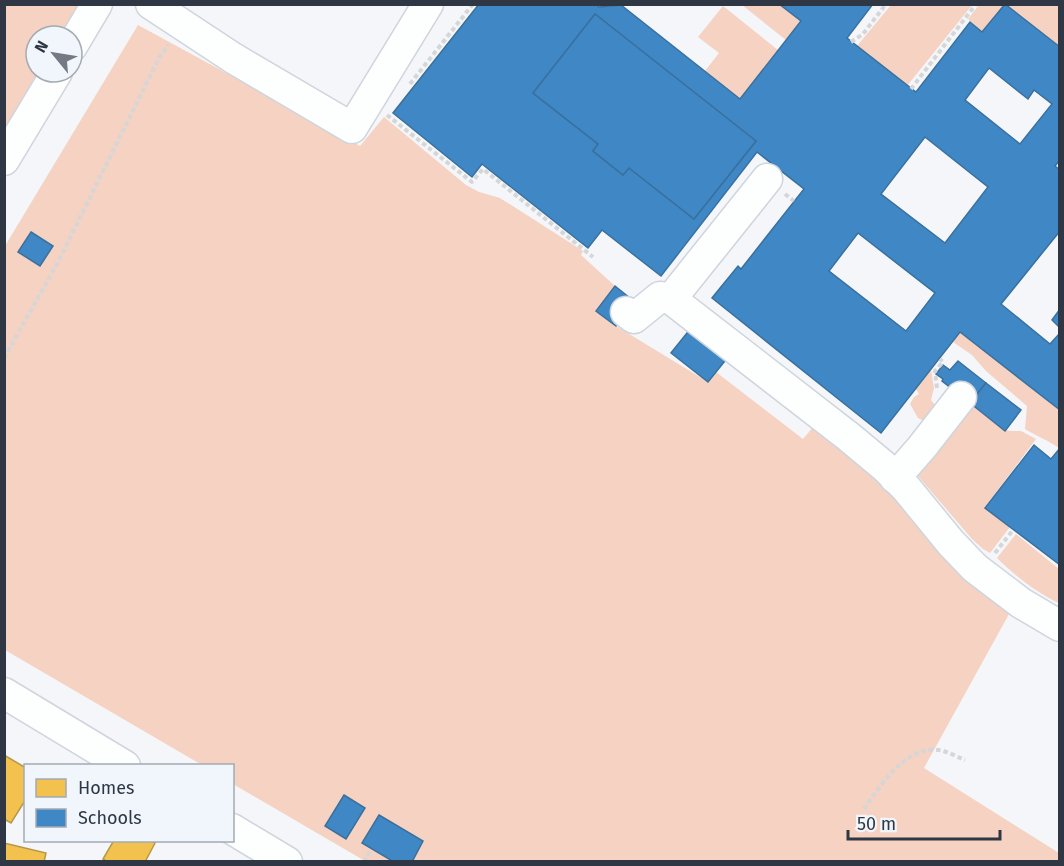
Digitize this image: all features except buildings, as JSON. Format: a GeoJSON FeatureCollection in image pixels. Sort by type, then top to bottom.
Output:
{"type":"FeatureCollection","features":[{"type":"Feature","properties":{"kind":"street"},"geometry":{"type":"LineString","coordinates":[[84,26],[97,4]]}},
{"type":"Feature","properties":{"kind":"street"},"geometry":{"type":"LineString","coordinates":[[160,7],[233,57],[352,128],[428,4]]}},
{"type":"Feature","properties":{"kind":"street"},"geometry":{"type":"LineString","coordinates":[[4,160],[50,84]]}},
{"type":"Feature","properties":{"kind":"street"},"geometry":{"type":"LineString","coordinates":[[767,179],[671,299],[849,437],[895,478],[975,568],[1021,603],[1059,626]]}},
{"type":"Feature","properties":{"kind":"street"},"geometry":{"type":"LineString","coordinates":[[627,312],[634,318],[660,297]]}},
{"type":"Feature","properties":{"kind":"street"},"geometry":{"type":"LineString","coordinates":[[895,478],[961,397]]}},
{"type":"Feature","properties":{"kind":"street"},"geometry":{"type":"LineString","coordinates":[[4,693],[124,764]]}},
{"type":"Feature","properties":{"kind":"street"},"geometry":{"type":"LineString","coordinates":[[234,830],[287,861]]}},
{"type":"Feature","properties":{"kind":"path"},"geometry":{"type":"LineString","coordinates":[[408,87],[473,4]]}},
{"type":"Feature","properties":{"kind":"path"},"geometry":{"type":"LineString","coordinates":[[851,42],[863,34],[886,4]]}},
{"type":"Feature","properties":{"kind":"path"},"geometry":{"type":"LineString","coordinates":[[911,89],[976,4]]}},
{"type":"Feature","properties":{"kind":"path"},"geometry":{"type":"LineString","coordinates":[[4,358],[57,264],[159,58],[169,44]]}},
{"type":"Feature","properties":{"kind":"path"},"geometry":{"type":"LineString","coordinates":[[393,105],[386,114],[472,182],[483,168],[593,257]]}},
{"type":"Feature","properties":{"kind":"path"},"geometry":{"type":"LineString","coordinates":[[989,561],[1013,530]]}},
{"type":"Feature","properties":{"kind":"path"},"geometry":{"type":"LineString","coordinates":[[864,808],[892,772],[918,753],[938,749],[965,760]]}},
{"type":"Feature","properties":{"kind":"path"},"geometry":{"type":"LineString","coordinates":[[364,861],[371,849]]}},
{"type":"Feature","properties":{"kind":"shaded area"},"geometry":{"type":"Polygon","coordinates":[[[5,5],[97,5],[82,24],[24,24],[24,84],[50,84],[5,160],[5,5]]]}},
{"type":"Feature","properties":{"kind":"shaded area"},"geometry":{"type":"Polygon","coordinates":[[[742,5],[779,5],[801,21],[786,40],[742,5]]]}},
{"type":"Feature","properties":{"kind":"shaded area"},"geometry":{"type":"Polygon","coordinates":[[[891,5],[972,5],[907,86],[857,46],[891,5]]]}},
{"type":"Feature","properties":{"kind":"shaded area"},"geometry":{"type":"Polygon","coordinates":[[[979,5],[1004,5],[982,32],[968,19],[979,5]]]}},
{"type":"Feature","properties":{"kind":"shaded area"},"geometry":{"type":"Polygon","coordinates":[[[1005,5],[1059,5],[1059,47],[1005,5]]]}},
{"type":"Feature","properties":{"kind":"shaded area"},"geometry":{"type":"Polygon","coordinates":[[[723,6],[778,50],[740,99],[705,71],[719,53],[698,37],[723,6]]]}},
{"type":"Feature","properties":{"kind":"shaded area"},"geometry":{"type":"Polygon","coordinates":[[[138,25],[360,146],[384,117],[466,185],[479,192],[500,198],[583,251],[581,255],[615,286],[596,311],[616,326],[708,382],[716,372],[803,439],[814,426],[885,484],[959,568],[1009,614],[924,768],[1059,853],[1059,861],[365,861],[234,785],[234,764],[200,764],[5,650],[5,246],[138,25]]]}},
{"type":"Feature","properties":{"kind":"shaded area"},"geometry":{"type":"Polygon","coordinates":[[[960,332],[1059,410],[1059,448],[1025,429],[1027,406],[986,371],[972,355],[953,342],[960,332]]]}},
{"type":"Feature","properties":{"kind":"shaded area"},"geometry":{"type":"Polygon","coordinates":[[[931,370],[934,388],[931,400],[935,405],[935,414],[924,421],[918,418],[910,404],[919,394],[916,389],[931,370]]]}},
{"type":"Feature","properties":{"kind":"shaded area"},"geometry":{"type":"Polygon","coordinates":[[[966,401],[1009,431],[1021,431],[1036,439],[985,507],[1010,527],[990,553],[972,539],[912,469],[966,401]]]}},
{"type":"Feature","properties":{"kind":"shaded area"},"geometry":{"type":"Polygon","coordinates":[[[1016,534],[1059,569],[1059,603],[1026,583],[997,558],[1016,534]]]}}]}
